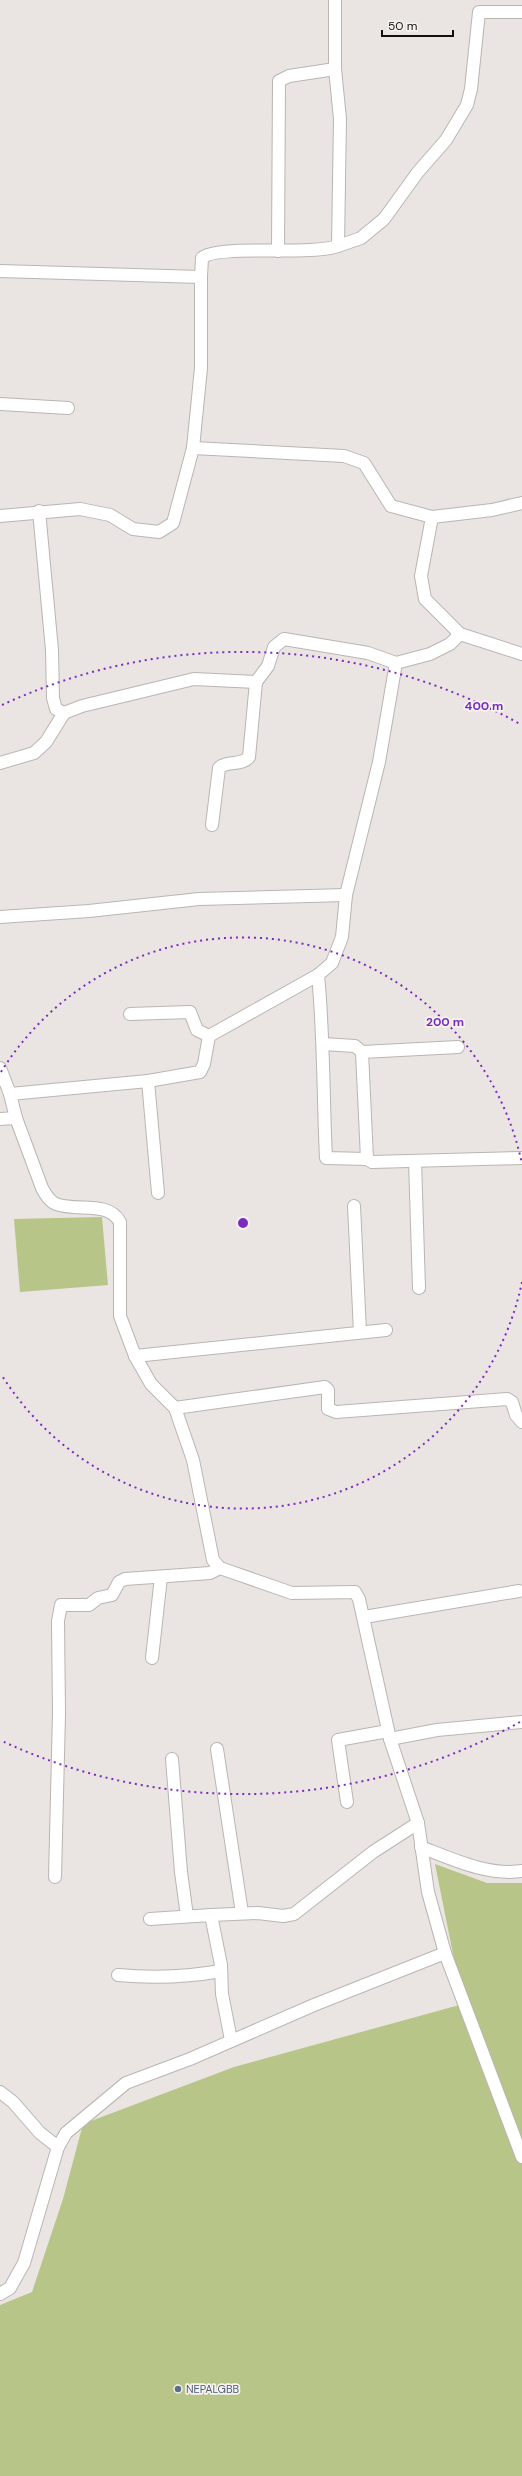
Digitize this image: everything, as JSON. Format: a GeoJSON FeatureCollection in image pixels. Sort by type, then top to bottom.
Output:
{"type":"FeatureCollection","features":[{"type":"Feature","properties":{"kind":"street"},"geometry":{"type":"LineString","coordinates":[[336,0],[335,69],[340,119],[338,246]]}},
{"type":"Feature","properties":{"kind":"street"},"geometry":{"type":"LineString","coordinates":[[0,516],[17,516],[39,511],[80,509],[110,515],[133,530],[159,532],[165,530],[173,523],[193,448],[201,368],[202,258],[206,254],[315,250],[338,246],[361,238],[384,219],[418,172],[446,140],[467,105],[471,89],[478,15],[482,10],[499,5],[522,12]]}},
{"type":"Feature","properties":{"kind":"street"},"geometry":{"type":"LineString","coordinates":[[278,251],[279,81],[289,76],[335,69]]}},
{"type":"Feature","properties":{"kind":"street"},"geometry":{"type":"LineString","coordinates":[[0,271],[201,277]]}},
{"type":"Feature","properties":{"kind":"street"},"geometry":{"type":"LineString","coordinates":[[0,404],[68,408]]}},
{"type":"Feature","properties":{"kind":"street"},"geometry":{"type":"LineString","coordinates":[[193,448],[344,456],[364,463],[391,506],[432,517],[492,510],[522,503]]}},
{"type":"Feature","properties":{"kind":"street"},"geometry":{"type":"LineString","coordinates":[[39,511],[52,650],[53,698],[56,709],[64,713]]}},
{"type":"Feature","properties":{"kind":"street"},"geometry":{"type":"LineString","coordinates":[[432,517],[421,576],[425,599],[460,634],[522,654]]}},
{"type":"Feature","properties":{"kind":"street"},"geometry":{"type":"LineString","coordinates":[[212,825],[219,768],[227,762],[241,762],[249,758],[256,682],[268,666],[274,647],[284,639],[368,653],[396,663],[430,654],[450,644],[460,634]]}},
{"type":"Feature","properties":{"kind":"street"},"geometry":{"type":"LineString","coordinates":[[209,1036],[318,975],[332,963],[342,937],[346,895],[379,762],[396,663]]}},
{"type":"Feature","properties":{"kind":"street"},"geometry":{"type":"LineString","coordinates":[[0,764],[34,753],[46,742],[64,713],[82,706],[194,679],[256,682]]}},
{"type":"Feature","properties":{"kind":"street"},"geometry":{"type":"LineString","coordinates":[[0,917],[89,911],[199,898],[346,895]]}},
{"type":"Feature","properties":{"kind":"street"},"geometry":{"type":"LineString","coordinates":[[318,975],[326,1158],[367,1158],[372,1162],[522,1158]]}},
{"type":"Feature","properties":{"kind":"street"},"geometry":{"type":"LineString","coordinates":[[130,1014],[190,1012],[197,1030],[209,1036]]}},
{"type":"Feature","properties":{"kind":"street"},"geometry":{"type":"LineString","coordinates":[[10,1094],[148,1081],[200,1072],[204,1064],[209,1036]]}},
{"type":"Feature","properties":{"kind":"street"},"geometry":{"type":"LineString","coordinates":[[322,1044],[355,1046],[362,1052],[458,1047]]}},
{"type":"Feature","properties":{"kind":"street"},"geometry":{"type":"LineString","coordinates":[[362,1052],[367,1158]]}},
{"type":"Feature","properties":{"kind":"street"},"geometry":{"type":"LineString","coordinates":[[0,1068],[10,1094],[16,1118],[42,1188],[48,1198],[56,1204],[108,1210],[116,1215],[120,1222],[120,1316],[134,1356],[151,1384],[175,1408],[193,1460],[213,1560],[220,1568],[292,1593],[355,1592],[364,1617],[389,1735],[418,1823],[428,1892],[445,1953],[522,2157]]}},
{"type":"Feature","properties":{"kind":"street"},"geometry":{"type":"LineString","coordinates":[[148,1081],[158,1193]]}},
{"type":"Feature","properties":{"kind":"street"},"geometry":{"type":"LineString","coordinates":[[0,1119],[16,1118]]}},
{"type":"Feature","properties":{"kind":"street"},"geometry":{"type":"LineString","coordinates":[[415,1161],[418,1288]]}},
{"type":"Feature","properties":{"kind":"street"},"geometry":{"type":"LineString","coordinates":[[354,1206],[360,1332]]}},
{"type":"Feature","properties":{"kind":"street"},"geometry":{"type":"LineString","coordinates":[[134,1356],[386,1330]]}},
{"type":"Feature","properties":{"kind":"street"},"geometry":{"type":"LineString","coordinates":[[175,1408],[325,1387],[328,1390],[328,1409],[336,1412],[507,1399],[512,1402],[516,1416],[522,1422]]}},
{"type":"Feature","properties":{"kind":"street"},"geometry":{"type":"LineString","coordinates":[[55,1877],[59,1714],[58,1621],[61,1605],[89,1604],[98,1598],[112,1595],[119,1582],[125,1579],[210,1573],[220,1568]]}},
{"type":"Feature","properties":{"kind":"street"},"geometry":{"type":"LineString","coordinates":[[152,1658],[161,1577]]}},
{"type":"Feature","properties":{"kind":"street"},"geometry":{"type":"LineString","coordinates":[[364,1617],[520,1591]]}},
{"type":"Feature","properties":{"kind":"street"},"geometry":{"type":"LineString","coordinates":[[347,1802],[338,1740],[340,1738],[389,1735],[522,1722]]}},
{"type":"Feature","properties":{"kind":"street"},"geometry":{"type":"LineString","coordinates":[[217,1749],[242,1914]]}},
{"type":"Feature","properties":{"kind":"street"},"geometry":{"type":"LineString","coordinates":[[172,1759],[180,1872],[187,1916]]}},
{"type":"Feature","properties":{"kind":"street"},"geometry":{"type":"LineString","coordinates":[[150,1919],[258,1913],[283,1916],[294,1914],[373,1852],[418,1823]]}},
{"type":"Feature","properties":{"kind":"street"},"geometry":{"type":"LineString","coordinates":[[421,1847],[461,1863],[498,1872],[506,1873],[522,1871]]}},
{"type":"Feature","properties":{"kind":"street"},"geometry":{"type":"LineString","coordinates":[[211,1915],[221,1971],[222,1994],[231,2040]]}},
{"type":"Feature","properties":{"kind":"street"},"geometry":{"type":"LineString","coordinates":[[0,2294],[10,2288],[24,2263],[58,2147],[66,2133],[126,2083],[190,2059],[231,2040],[445,1953]]}},
{"type":"Feature","properties":{"kind":"street"},"geometry":{"type":"LineString","coordinates":[[118,1975],[143,1977],[196,1975],[221,1971]]}},
{"type":"Feature","properties":{"kind":"street"},"geometry":{"type":"LineString","coordinates":[[0,2092],[13,2102],[40,2133],[58,2147]]}},
{"type":"Feature","properties":{"kind":"green space"},"geometry":{"type":"Polygon","coordinates":[[[102,1217],[108,1285],[20,1292],[14,1219],[102,1217]]]}},
{"type":"Feature","properties":{"kind":"green space"},"geometry":{"type":"Polygon","coordinates":[[[435,1864],[487,1883],[522,1883],[522,2476],[0,2476],[0,2305],[32,2292],[63,2199],[83,2124],[234,2067],[463,2004],[435,1864]]]}},
{"type":"Feature","properties":{"kind":"place","name":"NEPALGBB"},"geometry":{"type":"Point","coordinates":[178,2389]}}]}
